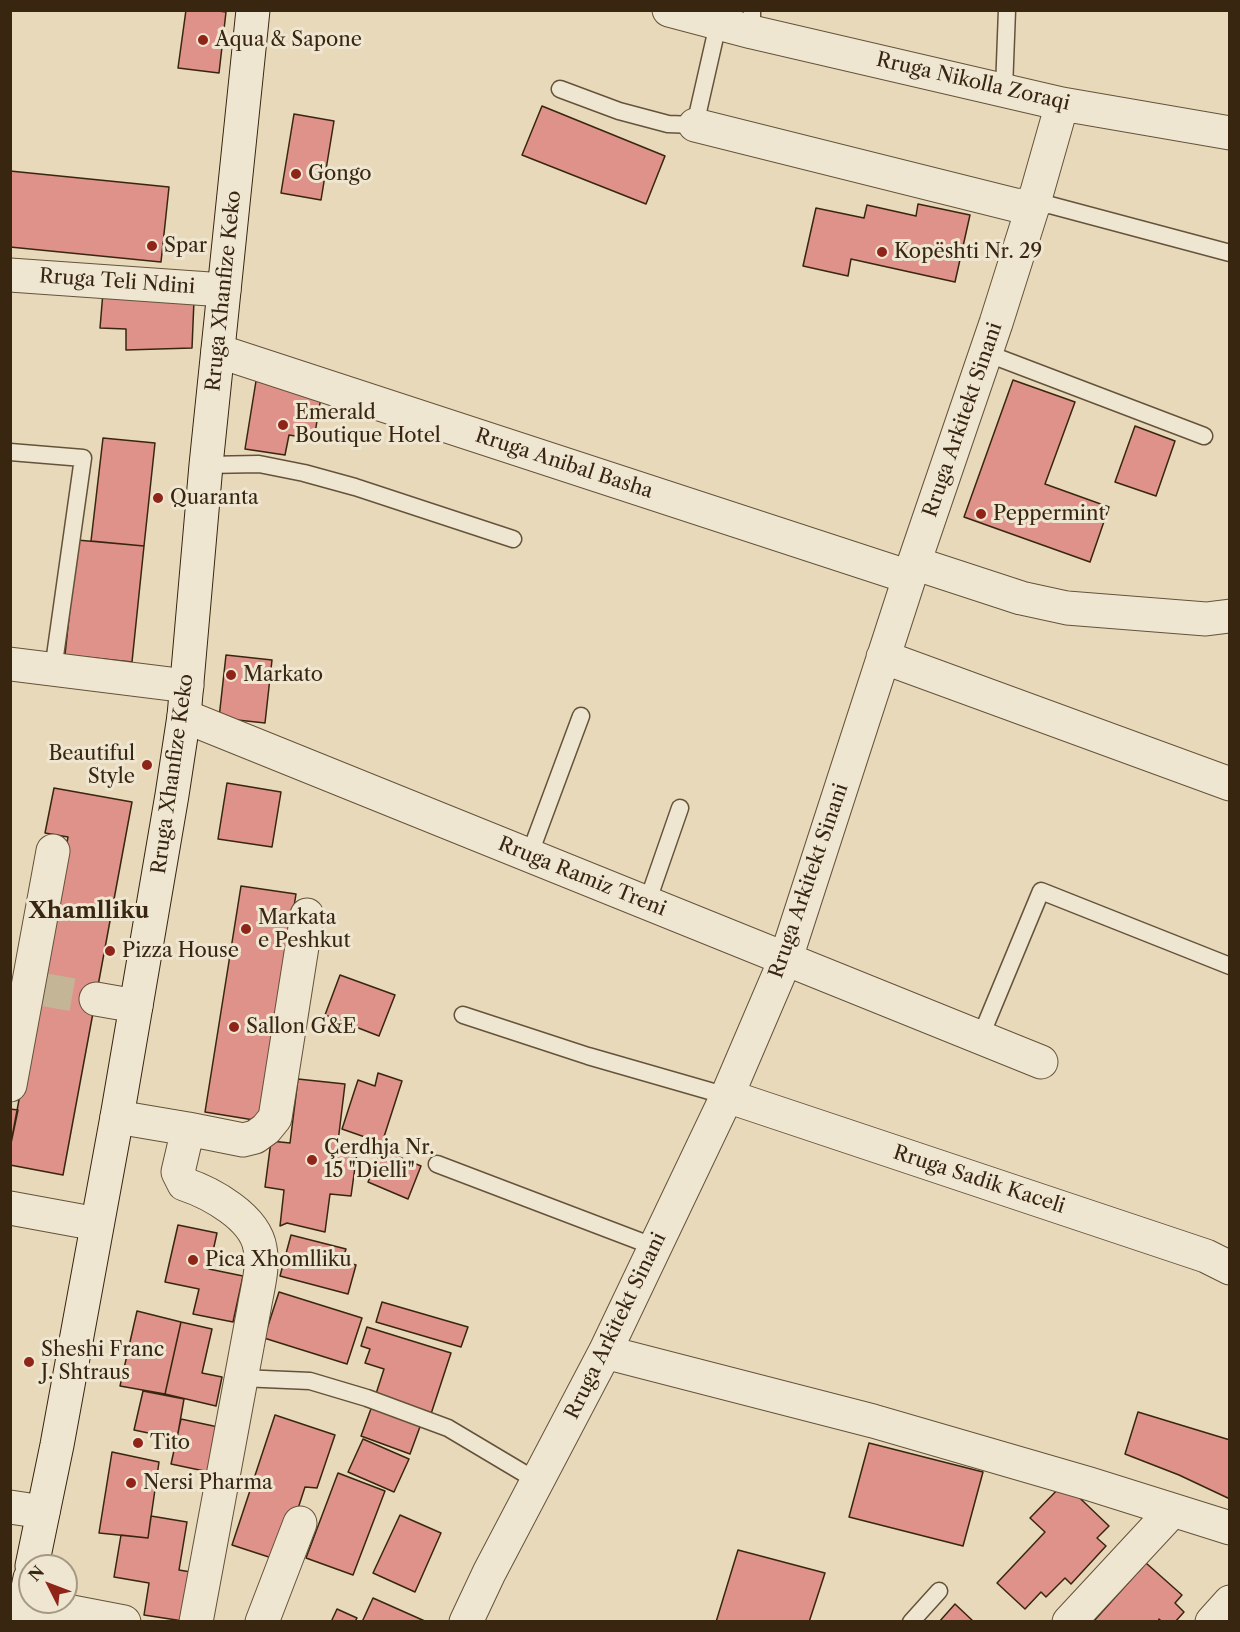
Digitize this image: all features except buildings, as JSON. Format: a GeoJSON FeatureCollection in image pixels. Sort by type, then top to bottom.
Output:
{"type":"FeatureCollection","features":[{"type":"Feature","properties":{"kind":"street","name":"Rruga Xhanfize Keko"},"geometry":{"type":"LineString","coordinates":[[34,1554],[98,1224],[186,701],[206,465],[253,10]]}},
{"type":"Feature","properties":{"kind":"street","name":"Rruga Nikolla Zoraqi"},"geometry":{"type":"LineString","coordinates":[[669,10],[718,24],[752,21],[1062,104],[1230,133]]}},
{"type":"Feature","properties":{"kind":"street","name":"Rruga Arkitekt Sinani"},"geometry":{"type":"LineString","coordinates":[[466,1622],[489,1573],[605,1352],[728,1096],[786,958],[911,570],[986,353],[1033,206],[1062,104]]}},
{"type":"Feature","properties":{"kind":"street"},"geometry":{"type":"LineString","coordinates":[[695,125],[1015,205],[1033,206]]}},
{"type":"Feature","properties":{"kind":"street","name":"Rruga Teli Ndini"},"geometry":{"type":"LineString","coordinates":[[10,275],[224,290]]}},
{"type":"Feature","properties":{"kind":"street","name":"Rruga Anibal Basha"},"geometry":{"type":"LineString","coordinates":[[218,351],[911,570],[1067,608],[1206,619],[1230,616]]}},
{"type":"Feature","properties":{"kind":"street"},"geometry":{"type":"LineString","coordinates":[[883,657],[1230,784]]}},
{"type":"Feature","properties":{"kind":"street"},"geometry":{"type":"LineString","coordinates":[[10,664],[53,670],[186,701]]}},
{"type":"Feature","properties":{"kind":"street","name":"Rruga Ramiz Treni"},"geometry":{"type":"LineString","coordinates":[[186,701],[529,856],[1041,1062]]}},
{"type":"Feature","properties":{"kind":"street"},"geometry":{"type":"LineString","coordinates":[[10,1085],[26,986],[53,851]]}},
{"type":"Feature","properties":{"kind":"street"},"geometry":{"type":"LineString","coordinates":[[117,1117],[188,1128],[243,1140],[255,1137],[266,1129],[274,1118],[307,915]]}},
{"type":"Feature","properties":{"kind":"street"},"geometry":{"type":"LineString","coordinates":[[96,999],[136,1006]]}},
{"type":"Feature","properties":{"kind":"street","name":"Rruga Sadik Kaceli"},"geometry":{"type":"LineString","coordinates":[[728,1096],[1206,1256],[1230,1268]]}},
{"type":"Feature","properties":{"kind":"street"},"geometry":{"type":"LineString","coordinates":[[188,1128],[178,1172],[184,1184],[200,1190],[243,1218],[253,1230],[260,1247],[261,1265],[196,1622]]}},
{"type":"Feature","properties":{"kind":"street"},"geometry":{"type":"LineString","coordinates":[[10,1208],[98,1224]]}},
{"type":"Feature","properties":{"kind":"street"},"geometry":{"type":"LineString","coordinates":[[605,1352],[873,1421],[1090,1484],[1230,1528]]}},
{"type":"Feature","properties":{"kind":"street"},"geometry":{"type":"LineString","coordinates":[[10,1507],[43,1512]]}},
{"type":"Feature","properties":{"kind":"street"},"geometry":{"type":"LineString","coordinates":[[1070,1622],[1172,1511]]}},
{"type":"Feature","properties":{"kind":"street"},"geometry":{"type":"LineString","coordinates":[[262,1622],[300,1523]]}},
{"type":"Feature","properties":{"kind":"street"},"geometry":{"type":"LineString","coordinates":[[1212,1622],[1230,1602]]}},
{"type":"Feature","properties":{"kind":"street"},"geometry":{"type":"LineString","coordinates":[[78,1612],[124,1622]]}},
{"type":"Feature","properties":{"kind":"lane"},"geometry":{"type":"LineString","coordinates":[[1004,89],[1007,10]]}},
{"type":"Feature","properties":{"kind":"lane"},"geometry":{"type":"LineString","coordinates":[[560,88],[620,111],[668,124],[695,125],[718,24]]}},
{"type":"Feature","properties":{"kind":"lane"},"geometry":{"type":"LineString","coordinates":[[1033,206],[1050,205],[1230,253]]}},
{"type":"Feature","properties":{"kind":"lane"},"geometry":{"type":"LineString","coordinates":[[986,353],[1204,436]]}},
{"type":"Feature","properties":{"kind":"lane"},"geometry":{"type":"LineString","coordinates":[[10,452],[83,458],[53,670]]}},
{"type":"Feature","properties":{"kind":"lane"},"geometry":{"type":"LineString","coordinates":[[206,465],[259,464],[304,473],[355,486],[513,539]]}},
{"type":"Feature","properties":{"kind":"lane"},"geometry":{"type":"LineString","coordinates":[[529,856],[581,716]]}},
{"type":"Feature","properties":{"kind":"lane"},"geometry":{"type":"LineString","coordinates":[[647,903],[680,808]]}},
{"type":"Feature","properties":{"kind":"lane"},"geometry":{"type":"LineString","coordinates":[[980,1038],[1041,891],[1230,966]]}},
{"type":"Feature","properties":{"kind":"lane"},"geometry":{"type":"LineString","coordinates":[[463,1015],[588,1056],[728,1096]]}},
{"type":"Feature","properties":{"kind":"lane"},"geometry":{"type":"LineString","coordinates":[[436,1164],[655,1247]]}},
{"type":"Feature","properties":{"kind":"lane"},"geometry":{"type":"LineString","coordinates":[[241,1378],[310,1381],[367,1398],[448,1428],[537,1481]]}},
{"type":"Feature","properties":{"kind":"lane"},"geometry":{"type":"LineString","coordinates":[[911,1622],[939,1591]]}},
{"type":"Feature","properties":{"kind":"tunnel"},"geometry":{"type":"LineString","coordinates":[[40,989],[96,999]]}},
{"type":"Feature","properties":{"kind":"place","name":"Aqua & Sapone"},"geometry":{"type":"Point","coordinates":[203,40]}},
{"type":"Feature","properties":{"kind":"place","name":"Gongo"},"geometry":{"type":"Point","coordinates":[296,174]}},
{"type":"Feature","properties":{"kind":"place","name":"Spar"},"geometry":{"type":"Point","coordinates":[152,246]}},
{"type":"Feature","properties":{"kind":"place","name":"Kopështi Nr. 29"},"geometry":{"type":"Point","coordinates":[882,252]}},
{"type":"Feature","properties":{"kind":"place","name":"Emerald Boutique Hotel"},"geometry":{"type":"Point","coordinates":[283,425]}},
{"type":"Feature","properties":{"kind":"place","name":"Quaranta"},"geometry":{"type":"Point","coordinates":[158,498]}},
{"type":"Feature","properties":{"kind":"place","name":"Peppermint"},"geometry":{"type":"Point","coordinates":[981,514]}},
{"type":"Feature","properties":{"kind":"place","name":"Markato"},"geometry":{"type":"Point","coordinates":[231,675]}},
{"type":"Feature","properties":{"kind":"place","name":"Beautiful Style"},"geometry":{"type":"Point","coordinates":[147,765]}},
{"type":"Feature","properties":{"kind":"place","name":"Markata e Peshkut"},"geometry":{"type":"Point","coordinates":[246,929]}},
{"type":"Feature","properties":{"kind":"place","name":"Pizza House"},"geometry":{"type":"Point","coordinates":[110,951]}},
{"type":"Feature","properties":{"kind":"place","name":"Sallon G&E"},"geometry":{"type":"Point","coordinates":[234,1027]}},
{"type":"Feature","properties":{"kind":"place","name":"Çerdhja Nr. 15 \"Dielli\""},"geometry":{"type":"Point","coordinates":[312,1160]}},
{"type":"Feature","properties":{"kind":"place","name":"Pica Xhomlliku"},"geometry":{"type":"Point","coordinates":[193,1260]}},
{"type":"Feature","properties":{"kind":"place","name":"Sheshi Franc J. Shtraus"},"geometry":{"type":"Point","coordinates":[29,1362]}},
{"type":"Feature","properties":{"kind":"place","name":"Tito"},"geometry":{"type":"Point","coordinates":[138,1443]}},
{"type":"Feature","properties":{"kind":"place","name":"Nersi Pharma"},"geometry":{"type":"Point","coordinates":[131,1483]}},
{"type":"Feature","properties":{"kind":"district","name":"Xhamlliku"},"geometry":{"type":"Point","coordinates":[89,912]}}]}
